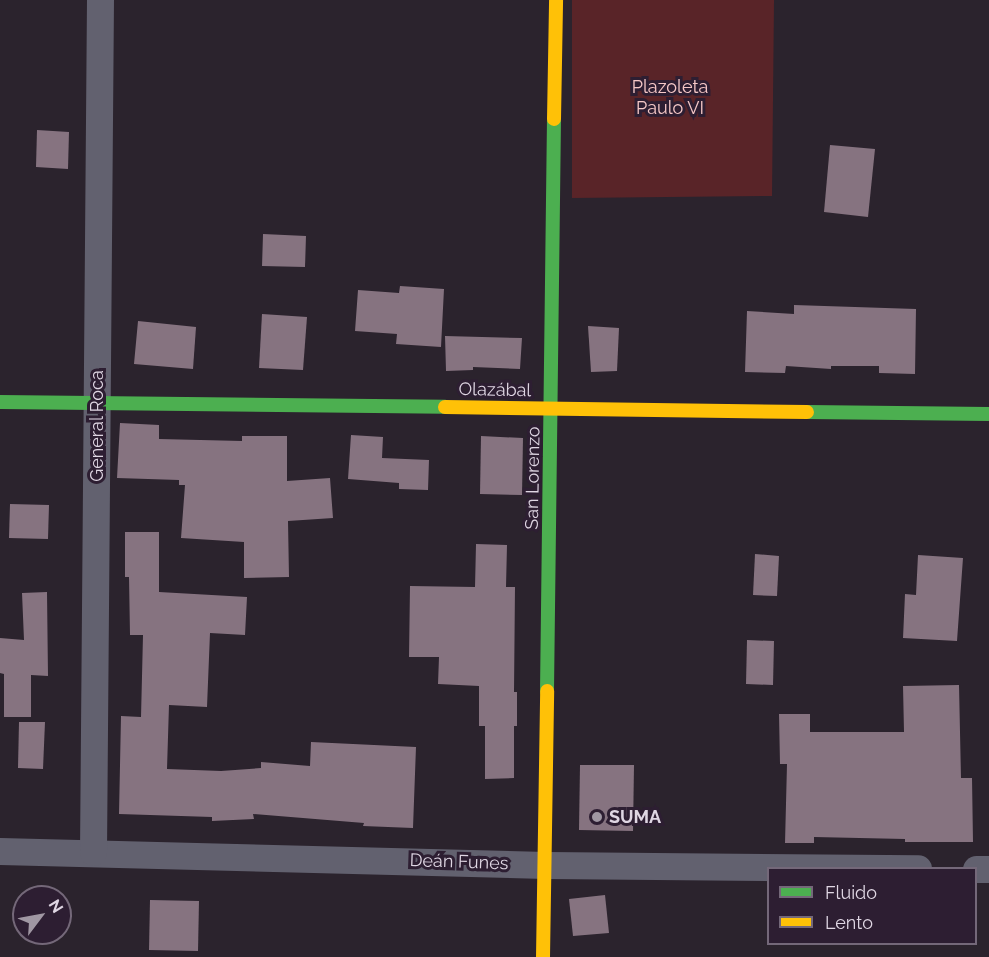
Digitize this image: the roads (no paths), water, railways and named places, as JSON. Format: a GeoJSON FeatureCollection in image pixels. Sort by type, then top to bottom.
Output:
{"type":"FeatureCollection","features":[{"type":"Feature","properties":{"kind":"street","name":"General Roca"},"geometry":{"type":"LineString","coordinates":[[93,852],[100,0]]}},
{"type":"Feature","properties":{"kind":"street","name":"San Lorenzo"},"geometry":{"type":"LineString","coordinates":[[543,957],[556,0]]}},
{"type":"Feature","properties":{"kind":"street","name":"Olazábal"},"geometry":{"type":"LineString","coordinates":[[0,402],[989,414]]}},
{"type":"Feature","properties":{"kind":"street","name":"Deán Funes"},"geometry":{"type":"LineString","coordinates":[[0,851],[546,865],[794,867]]}},
{"type":"Feature","properties":{"kind":"place","name":"SUMA"},"geometry":{"type":"Point","coordinates":[597,817]}},
{"type":"Feature","properties":{"kind":"park label","name":"Plazoleta Paulo VI"},"geometry":{"type":"Point","coordinates":[670,98]}}]}
